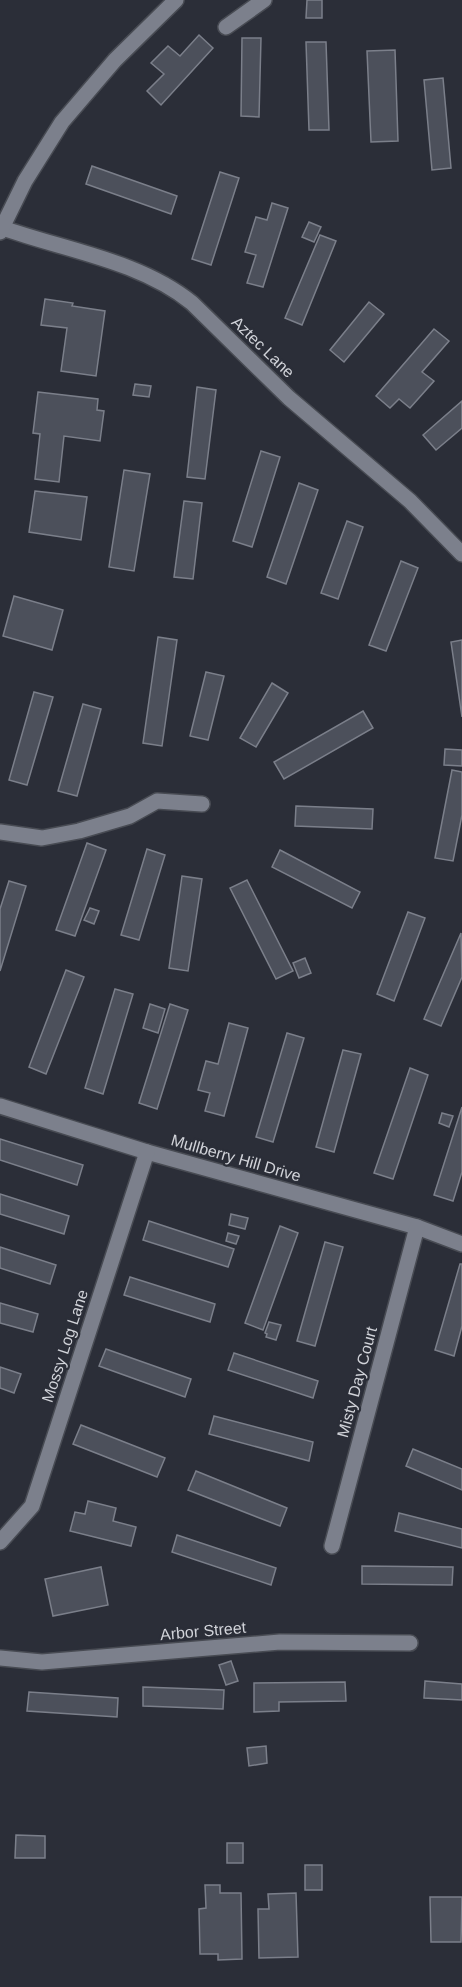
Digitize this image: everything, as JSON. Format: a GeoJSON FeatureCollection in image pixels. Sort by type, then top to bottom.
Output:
{"type":"FeatureCollection","features":[{"type":"Feature","properties":{"kind":"street"},"geometry":{"type":"LineString","coordinates":[[1,229],[25,181],[62,122],[115,60],[176,0]]}},
{"type":"Feature","properties":{"kind":"street"},"geometry":{"type":"LineString","coordinates":[[225,27],[264,0]]}},
{"type":"Feature","properties":{"kind":"street","name":"Aztec Lane"},"geometry":{"type":"LineString","coordinates":[[1,229],[135,269],[176,289],[297,405],[410,501],[462,554]]}},
{"type":"Feature","properties":{"kind":"street"},"geometry":{"type":"LineString","coordinates":[[0,832],[42,838],[79,831],[130,816],[157,801],[202,804]]}},
{"type":"Feature","properties":{"kind":"street","name":"Mullberry Hill Drive"},"geometry":{"type":"LineString","coordinates":[[0,1106],[147,1152],[417,1227],[462,1244]]}},
{"type":"Feature","properties":{"kind":"street","name":"Mossy Log Lane"},"geometry":{"type":"LineString","coordinates":[[0,1542],[32,1506],[147,1152]]}},
{"type":"Feature","properties":{"kind":"street","name":"Misty Day Court"},"geometry":{"type":"LineString","coordinates":[[332,1545],[417,1227]]}},
{"type":"Feature","properties":{"kind":"street","name":"Arbor Street"},"geometry":{"type":"LineString","coordinates":[[0,1658],[42,1662],[280,1642],[410,1643]]}},
{"type":"Feature","properties":{"kind":"building"},"geometry":{"type":"Polygon","coordinates":[[[307,0],[322,0],[322,18],[306,18],[307,0]]]}},
{"type":"Feature","properties":{"kind":"building"},"geometry":{"type":"Polygon","coordinates":[[[199,35],[213,48],[161,105],[147,91],[164,74],[151,63],[168,46],[180,56],[199,35]]]}},
{"type":"Feature","properties":{"kind":"building"},"geometry":{"type":"Polygon","coordinates":[[[242,38],[261,38],[259,117],[241,116],[242,38]]]}},
{"type":"Feature","properties":{"kind":"building"},"geometry":{"type":"Polygon","coordinates":[[[306,42],[326,42],[329,130],[309,130],[306,42]]]}},
{"type":"Feature","properties":{"kind":"building"},"geometry":{"type":"Polygon","coordinates":[[[395,50],[398,141],[371,142],[367,51],[395,50]]]}},
{"type":"Feature","properties":{"kind":"building"},"geometry":{"type":"Polygon","coordinates":[[[443,78],[451,168],[432,170],[424,80],[443,78]]]}},
{"type":"Feature","properties":{"kind":"building"},"geometry":{"type":"Polygon","coordinates":[[[92,166],[177,196],[171,214],[86,184],[92,166]]]}},
{"type":"Feature","properties":{"kind":"building"},"geometry":{"type":"Polygon","coordinates":[[[220,172],[239,178],[211,265],[192,259],[220,172]]]}},
{"type":"Feature","properties":{"kind":"building"},"geometry":{"type":"Polygon","coordinates":[[[272,203],[288,208],[263,287],[247,283],[256,255],[245,252],[256,217],[267,220],[272,203]]]}},
{"type":"Feature","properties":{"kind":"building"},"geometry":{"type":"Polygon","coordinates":[[[309,222],[321,227],[314,242],[302,237],[309,222]]]}},
{"type":"Feature","properties":{"kind":"building"},"geometry":{"type":"Polygon","coordinates":[[[320,235],[336,241],[302,325],[285,318],[320,235]]]}},
{"type":"Feature","properties":{"kind":"building"},"geometry":{"type":"Polygon","coordinates":[[[45,299],[105,311],[96,376],[61,371],[67,328],[41,325],[45,299]]]}},
{"type":"Feature","properties":{"kind":"building"},"geometry":{"type":"Polygon","coordinates":[[[369,302],[384,314],[344,362],[330,350],[369,302]]]}},
{"type":"Feature","properties":{"kind":"building"},"geometry":{"type":"Polygon","coordinates":[[[434,329],[449,341],[422,372],[434,381],[410,408],[399,399],[390,408],[376,396],[434,329]]]}},
{"type":"Feature","properties":{"kind":"building"},"geometry":{"type":"Polygon","coordinates":[[[135,384],[151,386],[149,397],[133,395],[135,384]]]}},
{"type":"Feature","properties":{"kind":"building"},"geometry":{"type":"Polygon","coordinates":[[[197,387],[216,390],[205,479],[187,477],[197,387]]]}},
{"type":"Feature","properties":{"kind":"building"},"geometry":{"type":"Polygon","coordinates":[[[38,392],[98,399],[97,410],[104,411],[100,441],[64,436],[59,482],[35,479],[40,434],[33,433],[38,392]]]}},
{"type":"Feature","properties":{"kind":"building"},"geometry":{"type":"Polygon","coordinates":[[[462,401],[462,428],[436,450],[423,435],[462,401]]]}},
{"type":"Feature","properties":{"kind":"building"},"geometry":{"type":"Polygon","coordinates":[[[261,451],[280,457],[252,547],[233,541],[261,451]]]}},
{"type":"Feature","properties":{"kind":"building"},"geometry":{"type":"Polygon","coordinates":[[[124,470],[150,474],[134,571],[109,567],[124,470]]]}},
{"type":"Feature","properties":{"kind":"building"},"geometry":{"type":"Polygon","coordinates":[[[299,483],[318,490],[286,584],[267,577],[299,483]]]}},
{"type":"Feature","properties":{"kind":"building"},"geometry":{"type":"Polygon","coordinates":[[[35,491],[87,497],[81,540],[29,532],[35,491]]]}},
{"type":"Feature","properties":{"kind":"building"},"geometry":{"type":"Polygon","coordinates":[[[184,501],[202,503],[193,579],[174,577],[184,501]]]}},
{"type":"Feature","properties":{"kind":"building"},"geometry":{"type":"Polygon","coordinates":[[[347,521],[363,527],[338,599],[321,593],[347,521]]]}},
{"type":"Feature","properties":{"kind":"building"},"geometry":{"type":"Polygon","coordinates":[[[401,561],[418,568],[386,651],[369,645],[401,561]]]}},
{"type":"Feature","properties":{"kind":"building"},"geometry":{"type":"Polygon","coordinates":[[[14,596],[63,610],[52,650],[3,636],[14,596]]]}},
{"type":"Feature","properties":{"kind":"building"},"geometry":{"type":"Polygon","coordinates":[[[158,637],[177,640],[162,746],[143,743],[158,637]]]}},
{"type":"Feature","properties":{"kind":"building"},"geometry":{"type":"Polygon","coordinates":[[[462,640],[462,717],[451,642],[462,640]]]}},
{"type":"Feature","properties":{"kind":"building"},"geometry":{"type":"Polygon","coordinates":[[[206,672],[224,676],[208,740],[190,736],[206,672]]]}},
{"type":"Feature","properties":{"kind":"building"},"geometry":{"type":"Polygon","coordinates":[[[272,683],[288,693],[256,747],[240,738],[272,683]]]}},
{"type":"Feature","properties":{"kind":"building"},"geometry":{"type":"Polygon","coordinates":[[[34,692],[53,697],[27,785],[9,780],[34,692]]]}},
{"type":"Feature","properties":{"kind":"building"},"geometry":{"type":"Polygon","coordinates":[[[83,704],[101,709],[77,796],[58,791],[83,704]]]}},
{"type":"Feature","properties":{"kind":"building"},"geometry":{"type":"Polygon","coordinates":[[[363,711],[373,728],[284,779],[274,762],[363,711]]]}},
{"type":"Feature","properties":{"kind":"building"},"geometry":{"type":"Polygon","coordinates":[[[445,749],[462,750],[462,766],[444,765],[445,749]]]}},
{"type":"Feature","properties":{"kind":"building"},"geometry":{"type":"Polygon","coordinates":[[[452,770],[462,772],[462,815],[453,861],[435,858],[452,770]]]}},
{"type":"Feature","properties":{"kind":"building"},"geometry":{"type":"Polygon","coordinates":[[[296,806],[373,809],[372,829],[295,826],[296,806]]]}},
{"type":"Feature","properties":{"kind":"building"},"geometry":{"type":"Polygon","coordinates":[[[87,843],[106,850],[75,936],[56,930],[87,843]]]}},
{"type":"Feature","properties":{"kind":"building"},"geometry":{"type":"Polygon","coordinates":[[[147,849],[165,855],[139,940],[121,935],[147,849]]]}},
{"type":"Feature","properties":{"kind":"building"},"geometry":{"type":"Polygon","coordinates":[[[280,850],[360,892],[352,908],[272,867],[280,850]]]}},
{"type":"Feature","properties":{"kind":"building"},"geometry":{"type":"Polygon","coordinates":[[[182,876],[202,879],[188,971],[169,968],[182,876]]]}},
{"type":"Feature","properties":{"kind":"building"},"geometry":{"type":"Polygon","coordinates":[[[247,880],[293,971],[276,979],[230,888],[247,880]]]}},
{"type":"Feature","properties":{"kind":"building"},"geometry":{"type":"Polygon","coordinates":[[[9,881],[26,886],[0,971],[0,909],[9,881]]]}},
{"type":"Feature","properties":{"kind":"building"},"geometry":{"type":"Polygon","coordinates":[[[90,908],[99,911],[94,924],[84,920],[90,908]]]}},
{"type":"Feature","properties":{"kind":"building"},"geometry":{"type":"Polygon","coordinates":[[[408,912],[425,918],[394,1001],[377,994],[408,912]]]}},
{"type":"Feature","properties":{"kind":"building"},"geometry":{"type":"Polygon","coordinates":[[[461,933],[462,977],[441,1026],[424,1019],[461,933]]]}},
{"type":"Feature","properties":{"kind":"building"},"geometry":{"type":"Polygon","coordinates":[[[305,958],[311,973],[299,978],[293,963],[305,958]]]}},
{"type":"Feature","properties":{"kind":"building"},"geometry":{"type":"Polygon","coordinates":[[[66,970],[84,977],[46,1074],[29,1067],[66,970]]]}},
{"type":"Feature","properties":{"kind":"building"},"geometry":{"type":"Polygon","coordinates":[[[115,989],[133,994],[103,1094],[85,1088],[115,989]]]}},
{"type":"Feature","properties":{"kind":"building"},"geometry":{"type":"Polygon","coordinates":[[[150,1004],[165,1009],[158,1033],[143,1028],[150,1004]]]}},
{"type":"Feature","properties":{"kind":"building"},"geometry":{"type":"Polygon","coordinates":[[[170,1004],[188,1010],[157,1109],[139,1103],[170,1004]]]}},
{"type":"Feature","properties":{"kind":"building"},"geometry":{"type":"Polygon","coordinates":[[[229,1023],[248,1028],[224,1116],[205,1111],[210,1093],[198,1090],[206,1061],[218,1064],[229,1023]]]}},
{"type":"Feature","properties":{"kind":"building"},"geometry":{"type":"Polygon","coordinates":[[[287,1033],[304,1038],[273,1142],[256,1137],[287,1033]]]}},
{"type":"Feature","properties":{"kind":"building"},"geometry":{"type":"Polygon","coordinates":[[[343,1050],[361,1054],[334,1152],[316,1147],[343,1050]]]}},
{"type":"Feature","properties":{"kind":"building"},"geometry":{"type":"Polygon","coordinates":[[[410,1068],[428,1075],[393,1179],[374,1173],[410,1068]]]}},
{"type":"Feature","properties":{"kind":"building"},"geometry":{"type":"Polygon","coordinates":[[[462,1107],[462,1172],[453,1201],[434,1195],[462,1107]]]}},
{"type":"Feature","properties":{"kind":"building"},"geometry":{"type":"Polygon","coordinates":[[[442,1113],[453,1116],[449,1127],[439,1123],[442,1113]]]}},
{"type":"Feature","properties":{"kind":"building"},"geometry":{"type":"Polygon","coordinates":[[[0,1139],[83,1165],[77,1185],[0,1160],[0,1139]]]}},
{"type":"Feature","properties":{"kind":"building"},"geometry":{"type":"Polygon","coordinates":[[[0,1194],[69,1216],[64,1234],[0,1214],[0,1194]]]}},
{"type":"Feature","properties":{"kind":"building"},"geometry":{"type":"Polygon","coordinates":[[[231,1214],[248,1218],[245,1229],[229,1225],[231,1214]]]}},
{"type":"Feature","properties":{"kind":"building"},"geometry":{"type":"Polygon","coordinates":[[[149,1221],[234,1249],[228,1267],[143,1240],[149,1221]]]}},
{"type":"Feature","properties":{"kind":"building"},"geometry":{"type":"Polygon","coordinates":[[[280,1226],[298,1233],[263,1330],[245,1323],[280,1226]]]}},
{"type":"Feature","properties":{"kind":"building"},"geometry":{"type":"Polygon","coordinates":[[[228,1233],[239,1236],[236,1244],[226,1241],[228,1233]]]}},
{"type":"Feature","properties":{"kind":"building"},"geometry":{"type":"Polygon","coordinates":[[[325,1242],[343,1247],[315,1346],[297,1341],[325,1242]]]}},
{"type":"Feature","properties":{"kind":"building"},"geometry":{"type":"Polygon","coordinates":[[[0,1247],[56,1265],[50,1284],[0,1268],[0,1247]]]}},
{"type":"Feature","properties":{"kind":"building"},"geometry":{"type":"Polygon","coordinates":[[[460,1264],[462,1264],[462,1326],[454,1356],[435,1350],[460,1264]]]}},
{"type":"Feature","properties":{"kind":"building"},"geometry":{"type":"Polygon","coordinates":[[[130,1277],[215,1304],[210,1322],[124,1295],[130,1277]]]}},
{"type":"Feature","properties":{"kind":"building"},"geometry":{"type":"Polygon","coordinates":[[[0,1303],[38,1314],[33,1332],[0,1323],[0,1303]]]}},
{"type":"Feature","properties":{"kind":"building"},"geometry":{"type":"Polygon","coordinates":[[[269,1322],[281,1325],[276,1340],[266,1337],[269,1322]]]}},
{"type":"Feature","properties":{"kind":"building"},"geometry":{"type":"Polygon","coordinates":[[[106,1349],[191,1379],[185,1397],[99,1366],[106,1349]]]}},
{"type":"Feature","properties":{"kind":"building"},"geometry":{"type":"Polygon","coordinates":[[[234,1353],[318,1381],[313,1398],[228,1370],[234,1353]]]}},
{"type":"Feature","properties":{"kind":"building"},"geometry":{"type":"Polygon","coordinates":[[[0,1367],[21,1374],[14,1393],[0,1388],[0,1367]]]}},
{"type":"Feature","properties":{"kind":"building"},"geometry":{"type":"Polygon","coordinates":[[[214,1416],[313,1442],[309,1461],[209,1434],[214,1416]]]}},
{"type":"Feature","properties":{"kind":"building"},"geometry":{"type":"Polygon","coordinates":[[[81,1425],[165,1458],[157,1477],[73,1444],[81,1425]]]}},
{"type":"Feature","properties":{"kind":"building"},"geometry":{"type":"Polygon","coordinates":[[[413,1449],[462,1469],[462,1490],[406,1466],[413,1449]]]}},
{"type":"Feature","properties":{"kind":"building"},"geometry":{"type":"Polygon","coordinates":[[[196,1471],[287,1508],[280,1526],[188,1490],[196,1471]]]}},
{"type":"Feature","properties":{"kind":"building"},"geometry":{"type":"Polygon","coordinates":[[[88,1501],[116,1508],[113,1521],[136,1527],[131,1546],[70,1531],[75,1512],[85,1514],[88,1501]]]}},
{"type":"Feature","properties":{"kind":"building"},"geometry":{"type":"Polygon","coordinates":[[[399,1513],[462,1529],[462,1548],[395,1531],[399,1513]]]}},
{"type":"Feature","properties":{"kind":"building"},"geometry":{"type":"Polygon","coordinates":[[[177,1535],[276,1568],[271,1585],[172,1552],[177,1535]]]}},
{"type":"Feature","properties":{"kind":"building"},"geometry":{"type":"Polygon","coordinates":[[[362,1566],[453,1567],[452,1585],[362,1584],[362,1566]]]}},
{"type":"Feature","properties":{"kind":"building"},"geometry":{"type":"Polygon","coordinates":[[[101,1567],[108,1605],[53,1616],[45,1579],[101,1567]]]}},
{"type":"Feature","properties":{"kind":"building"},"geometry":{"type":"Polygon","coordinates":[[[231,1661],[238,1681],[226,1685],[219,1665],[231,1661]]]}},
{"type":"Feature","properties":{"kind":"building"},"geometry":{"type":"Polygon","coordinates":[[[425,1681],[462,1684],[462,1700],[424,1698],[425,1681]]]}},
{"type":"Feature","properties":{"kind":"building"},"geometry":{"type":"Polygon","coordinates":[[[345,1682],[346,1701],[279,1702],[279,1711],[254,1712],[254,1683],[345,1682]]]}},
{"type":"Feature","properties":{"kind":"building"},"geometry":{"type":"Polygon","coordinates":[[[143,1687],[224,1690],[223,1709],[143,1706],[143,1687]]]}},
{"type":"Feature","properties":{"kind":"building"},"geometry":{"type":"Polygon","coordinates":[[[29,1692],[118,1698],[117,1717],[27,1711],[29,1692]]]}},
{"type":"Feature","properties":{"kind":"building"},"geometry":{"type":"Polygon","coordinates":[[[266,1746],[267,1763],[249,1766],[247,1748],[266,1746]]]}},
{"type":"Feature","properties":{"kind":"building"},"geometry":{"type":"Polygon","coordinates":[[[16,1835],[45,1836],[45,1858],[15,1858],[16,1835]]]}},
{"type":"Feature","properties":{"kind":"building"},"geometry":{"type":"Polygon","coordinates":[[[227,1843],[243,1843],[243,1863],[227,1863],[227,1843]]]}},
{"type":"Feature","properties":{"kind":"building"},"geometry":{"type":"Polygon","coordinates":[[[305,1865],[322,1865],[322,1890],[305,1890],[305,1865]]]}},
{"type":"Feature","properties":{"kind":"building"},"geometry":{"type":"Polygon","coordinates":[[[205,1885],[220,1885],[220,1893],[241,1893],[242,1959],[218,1960],[218,1954],[200,1954],[199,1909],[206,1908],[205,1885]]]}},
{"type":"Feature","properties":{"kind":"building"},"geometry":{"type":"Polygon","coordinates":[[[296,1893],[298,1957],[259,1958],[258,1909],[269,1909],[268,1894],[296,1893]]]}},
{"type":"Feature","properties":{"kind":"building"},"geometry":{"type":"Polygon","coordinates":[[[430,1897],[462,1897],[461,1942],[431,1942],[430,1897]]]}}]}
